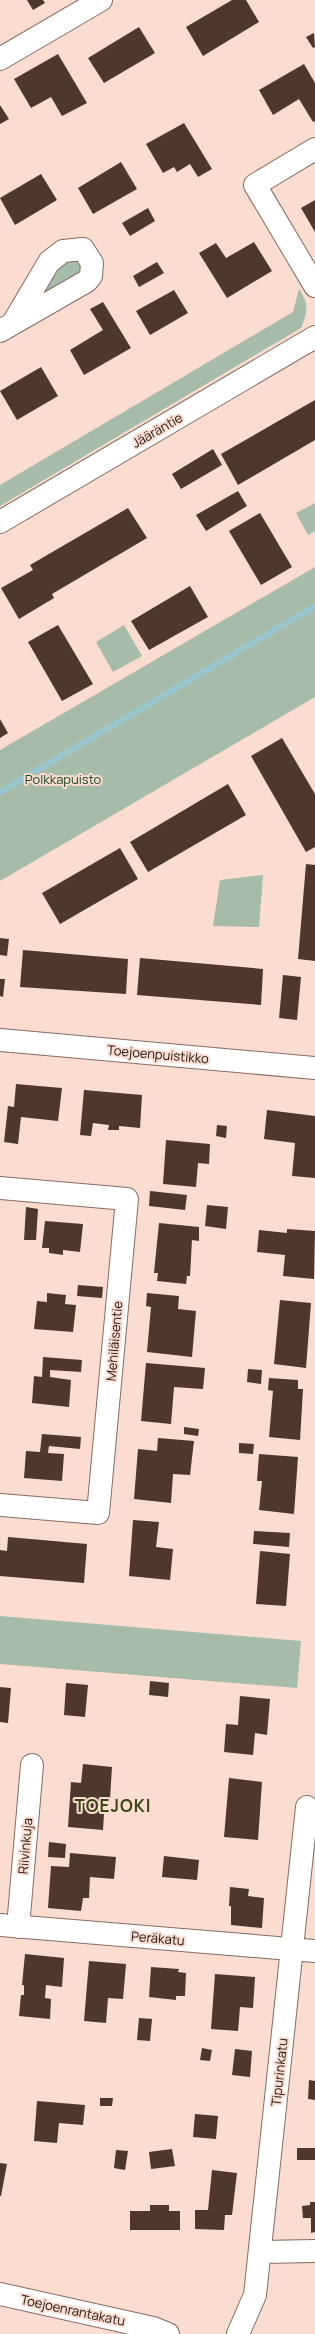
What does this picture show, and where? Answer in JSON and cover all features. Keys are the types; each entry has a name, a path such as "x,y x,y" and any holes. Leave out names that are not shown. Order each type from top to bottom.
{"street":[{"path":"0,60 100,0"},
{"path":"315,149 255,185 315,286"},
{"name":"Jääräntie","path":"0,522 315,337"},
{"name":"Toejoenpuistikko","path":"0,1040 315,1068"},
{"name":"Mehiläisentie","path":"0,1188 127,1199 98,1513 0,1505"},
{"name":"Riivinkuja","path":"9,1926 32,1765"},
{"name":"Tipurinkatu","path":"238,2334 255,2294 261,2252 291,1949 307,1807"},
{"name":"Peräkatu","path":"9,1926 315,1951"},
{"path":"261,2252 315,2251"},
{"name":"Toejoenrantakatu","path":"0,2294 153,2328 168,2334"}],"green space":[{"path":"63,259 81,259 81,274 37,298"},
{"path":"299,289 306,303 305,317 301,328 0,506 0,485 293,312"},
{"path":"315,503 315,531 308,535 296,513"},
{"name":"Polkkapuisto","path":"315,567 315,697 0,881 0,750"},
{"path":"124,625 142,656 113,672 96,642"},
{"path":"263,875 259,927 213,926 220,880"},
{"path":"0,1616 301,1641 297,1688 0,1664"}],"building":[{"path":"27,0 43,0 45,3 33,10"},
{"path":"232,0 246,0 259,22 203,56 186,27"},
{"path":"139,27 155,53 104,83 88,58"},
{"path":"314,33 315,47 313,48 306,37"},
{"path":"58,54 87,103 62,116 51,97 31,108 14,79"},
{"path":"304,64 315,83 315,121 313,122 299,99 273,115 259,90"},
{"path":"0,105 9,119 0,124"},
{"path":"184,123 212,169 198,177 190,164 177,172 174,167 163,173 146,144"},
{"path":"121,162 137,189 93,214 78,188"},
{"path":"41,174 57,200 15,225 0,198"},
{"path":"315,200 315,232 301,208"},
{"path":"148,208 155,221 130,236 122,223"},
{"path":"254,242 272,271 227,298 199,253 216,243 226,258"},
{"path":"157,262 164,273 139,287 133,276"},
{"path":"174,290 188,313 150,335 136,311"},
{"path":"103,302 131,348 84,375 70,350 103,330 90,309"},
{"path":"41,367 58,396 17,420 0,391"},
{"path":"315,400 315,440 238,485 221,454"},
{"path":"213,449 222,465 181,489 172,474"},
{"path":"238,491 247,506 206,531 196,515"},
{"path":"128,508 147,538 52,594 54,598 19,619 1,588 33,570 30,565"},
{"path":"260,513 292,567 261,585 229,531"},
{"path":"190,586 208,617 149,650 131,621"},
{"path":"58,625 93,684 62,701 28,642"},
{"path":"0,719 8,733 0,738"},
{"path":"282,738 315,794 315,847 306,852 251,756"},
{"path":"228,784 246,815 148,872 130,842"},
{"path":"120,848 138,879 60,924 42,893"},
{"path":"306,864 315,865 315,961 298,959"},
{"path":"0,938 9,939 7,956 0,955"},
{"path":"23,950 128,959 126,994 20,987"},
{"path":"140,958 263,969 261,1005 137,995"},
{"path":"283,975 301,977 297,1020 279,1018"},
{"path":"0,979 5,979 3,997 0,996"},
{"path":"16,1084 62,1088 58,1121 21,1117 18,1144 4,1142 8,1106 14,1107"},
{"path":"84,1090 142,1095 140,1128 119,1126 119,1130 108,1130 109,1125 93,1123 91,1136 80,1135"},
{"path":"267,1110 315,1116 315,1178 292,1176 295,1143 264,1139"},
{"path":"217,1125 227,1126 226,1138 216,1136"},
{"path":"166,1140 210,1144 209,1164 198,1163 196,1187 163,1184"},
{"path":"150,1191 187,1195 185,1210 149,1206"},
{"path":"207,1205 228,1207 226,1229 205,1226"},
{"path":"26,1207 38,1209 36,1240 24,1240"},
{"path":"45,1221 83,1224 80,1252 63,1250 63,1255 49,1253 49,1248 42,1248"},
{"path":"159,1223 199,1227 199,1241 192,1240 190,1276 187,1276 186,1284 157,1281 158,1273 154,1273"},
{"path":"287,1229 315,1231 314,1279 283,1276 285,1255 257,1252 259,1230 287,1233"},
{"path":"78,1285 103,1287 102,1298 77,1296"},
{"path":"47,1293 66,1295 65,1304 76,1305 73,1332 34,1329 37,1301 47,1302"},
{"path":"147,1293 179,1296 178,1309 196,1311 192,1357 147,1352 151,1307 146,1306"},
{"path":"280,1300 311,1303 306,1368 274,1364"},
{"path":"43,1357 82,1360 81,1372 50,1370 50,1377 71,1380 69,1407 32,1403 34,1376 42,1377"},
{"path":"146,1363 205,1368 203,1389 174,1387 171,1424 141,1421"},
{"path":"248,1369 262,1370 261,1384 247,1382"},
{"path":"269,1378 298,1380 298,1389 303,1389 300,1440 269,1437 273,1391 268,1390"},
{"path":"184,1427 199,1429 198,1436 184,1434"},
{"path":"42,1434 81,1437 80,1449 49,1446 48,1453 64,1454 62,1481 24,1478 26,1451 40,1452"},
{"path":"158,1438 194,1441 190,1475 173,1474 171,1503 134,1499 138,1449 157,1451"},
{"path":"239,1443 254,1444 253,1454 239,1453"},
{"path":"259,1454 298,1457 294,1514 259,1510 262,1481 257,1481"},
{"path":"133,1520 159,1522 156,1547 173,1549 170,1580 129,1576"},
{"path":"254,1531 290,1533 289,1547 253,1544"},
{"path":"8,1537 87,1544 84,1583 0,1576 0,1550 7,1551"},
{"path":"260,1551 290,1554 286,1606 256,1604"},
{"path":"150,1681 169,1683 168,1697 149,1695"},
{"path":"66,1683 88,1685 85,1717 64,1715"},
{"path":"0,1687 11,1688 8,1723 0,1722"},
{"path":"240,1696 270,1699 267,1735 255,1733 253,1755 224,1752 226,1724 238,1725"},
{"path":"83,1764 112,1767 110,1799 105,1799 103,1830 68,1827 71,1782 81,1783"},
{"path":"229,1778 262,1782 258,1840 224,1837"},
{"path":"49,1842 66,1844 65,1858 48,1857"},
{"path":"70,1853 116,1857 114,1879 90,1877 89,1898 83,1898 81,1911 48,1908 51,1866 69,1867"},
{"path":"164,1856 199,1860 197,1880 162,1877"},
{"path":"230,1887 249,1889 248,1896 264,1898 262,1928 231,1925 231,1906 229,1906"},
{"path":"25,1954 64,1958 62,1987 46,1985 45,1998 51,1999 50,2019 19,2016 21,1995 24,1995 24,1985 22,1985"},
{"path":"89,1961 126,1964 123,1999 108,1998 106,2023 84,2021"},
{"path":"151,1967 179,1969 178,1972 186,1973 185,1996 176,1996 176,2000 149,1997"},
{"path":"215,1974 255,1977 253,2008 240,2007 238,2031 211,2029"},
{"path":"139,2018 152,2019 150,2041 137,2040"},
{"path":"202,2048 212,2050 210,2061 200,2060"},
{"path":"235,2049 252,2051 250,2077 232,2075"},
{"path":"309,2080 315,2081 315,2100 308,2099"},
{"path":"100,2098 113,2098 112,2106 100,2106"},
{"path":"37,2101 85,2105 83,2125 59,2123 57,2143 34,2141"},
{"path":"195,2114 218,2116 216,2139 193,2137"},
{"path":"297,2148 315,2148 315,2160 297,2160"},
{"path":"172,2149 175,2166 151,2169 149,2152"},
{"path":"116,2150 128,2151 125,2170 114,2168"},
{"path":"0,2163 7,2164 1,2196 0,2196"},
{"path":"212,2170 237,2173 232,2215 225,2215 224,2230 195,2229 195,2210 208,2210"},
{"path":"310,2202 315,2202 315,2232 311,2233 311,2218 303,2218 302,2206 310,2205"},
{"path":"150,2205 169,2205 169,2211 180,2211 180,2230 130,2230 130,2211 150,2211"}],"waterway":[{"path":"0,792 315,606"}],"district":[{"name":"TOEJOKI","path":"113,1805"}]}
